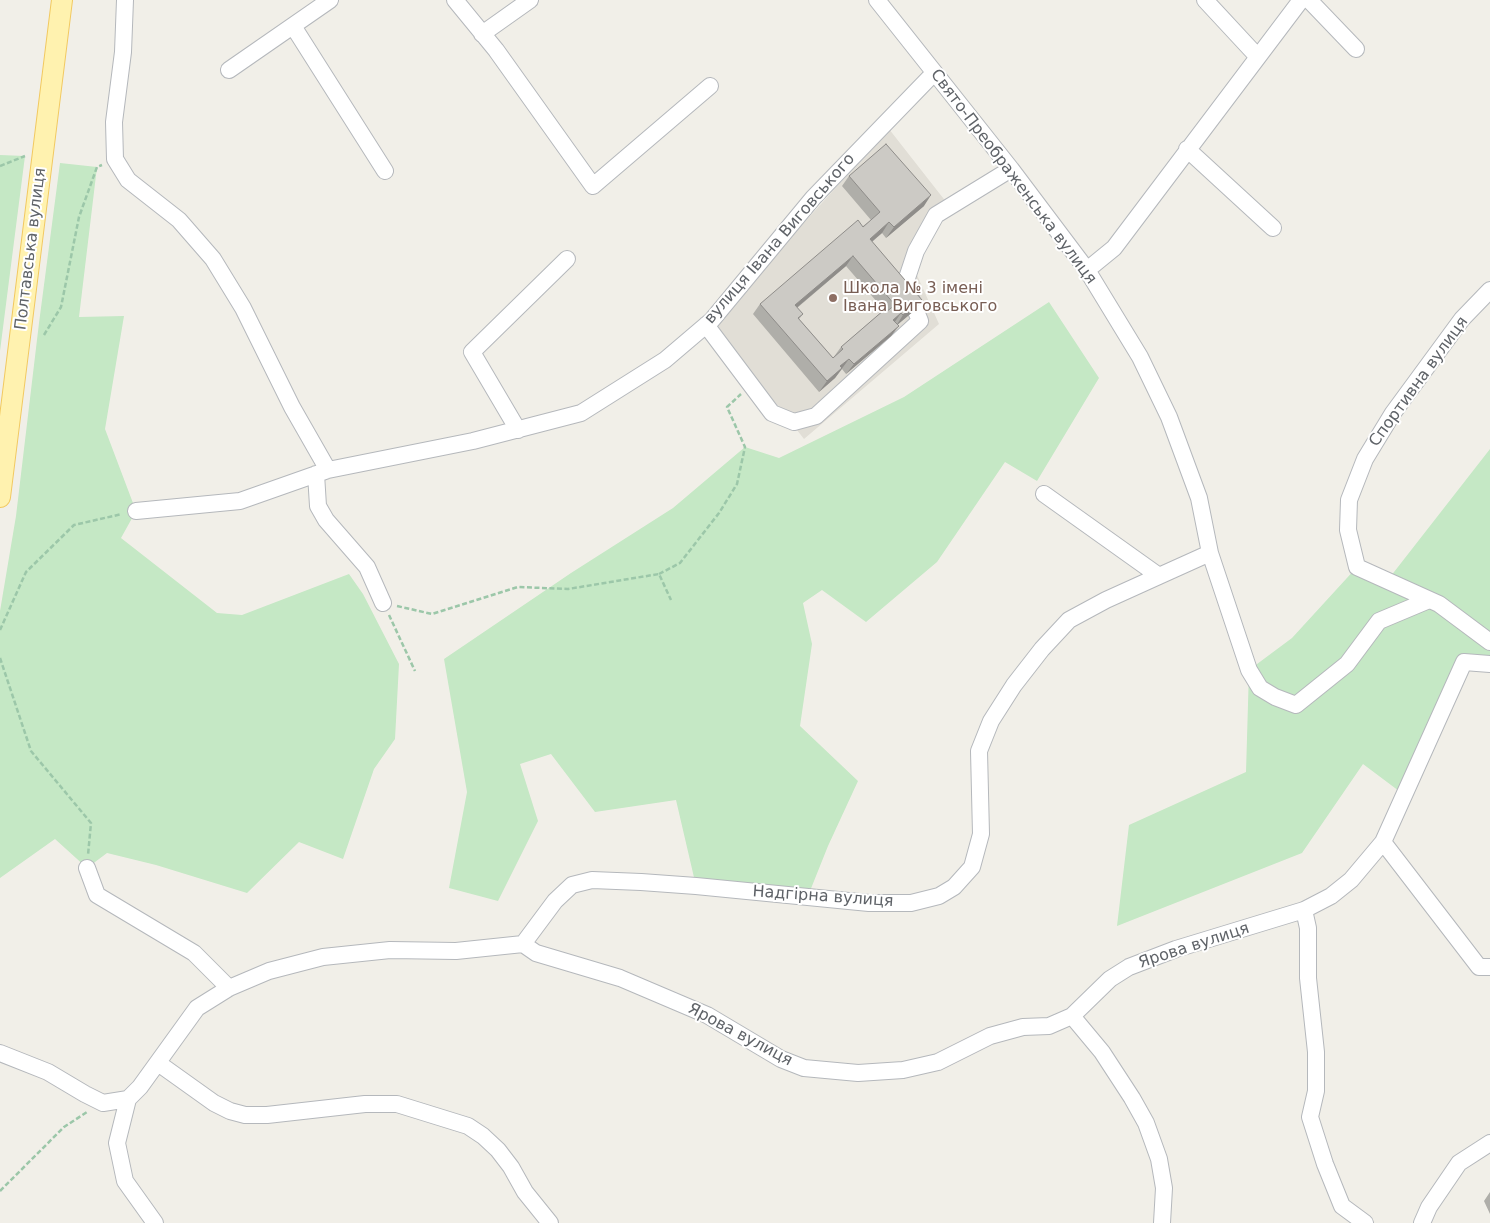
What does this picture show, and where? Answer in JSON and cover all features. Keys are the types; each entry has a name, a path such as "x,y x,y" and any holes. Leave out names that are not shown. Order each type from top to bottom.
{"main road":[{"name":"Полтавська вулиця","path":"0,497 62,0"}],"street":[{"path":"125,0 123,52 114,122 115,159 128,180 179,220 212,259 243,308 322,472 318,506 326,520 367,567 383,603"},
{"path":"229,70 330,0"},
{"path":"455,0 593,186 710,86"},
{"path":"482,34 530,0"},
{"name":"Свято-Преображенська вулиця","path":"877,0 1011,169 1087,270 1140,357 1169,417 1199,498 1210,553 1249,670 1260,688 1275,697 1296,705 1347,664 1379,621 1429,600"},
{"path":"1204,0 1257,56"},
{"path":"1087,270 1114,248 1301,0"},
{"path":"1309,0 1356,49"},
{"path":"294,26 385,171"},
{"name":"вулиця Івана Виговського","path":"136,511 240,501 322,472 473,441 581,413 665,360 706,325 757,267 813,198 934,72"},
{"path":"1187,149 1273,228"},
{"path":"706,325 772,413 794,422 816,416 920,321 905,284 916,251 936,215 1011,169"},
{"path":"518,430 472,352 568,259"},
{"name":"Спортивна вулиця","path":"1429,600 1357,567 1348,530 1349,500 1365,459 1393,413 1462,319 1490,290"},
{"path":"1044,494 1159,576"},
{"name":"Надгірна вулиця","path":"523,944 555,902 572,886 592,880 696,886 869,903 911,903 939,896 954,886 972,867 981,834 979,751 991,721 1014,685 1042,649 1069,620 1106,600 1210,553"},
{"path":"1429,600 1439,604 1490,642"},
{"name":"Ярова вулиця","path":"523,944 536,953 620,978 707,1015 782,1059 804,1068 858,1073 903,1070 938,1062 990,1036 1023,1028 1049,1026 1072,1016 1110,979 1129,967 1176,949 1304,910 1331,896 1351,880 1383,842 1464,662 1490,664"},
{"path":"1383,842 1479,967 1490,967"},
{"path":"87,868 97,895 194,953 229,988"},
{"path":"1304,910 1308,928 1308,978 1316,1052 1316,1091 1310,1117 1325,1164 1342,1206 1365,1223"},
{"path":"155,1223 125,1182 117,1143 128,1099 140,1087 197,1008 229,988 269,971 322,957 390,950 456,952 523,944"},
{"path":"1072,1016 1102,1052 1146,1123 1158,1159 1164,1188 1162,1223"},
{"path":"0,1053 48,1072 103,1103 128,1099"},
{"path":"158,1063 214,1103 230,1111 245,1115 267,1115 365,1104 397,1104 468,1126 483,1136 498,1150 511,1167 525,1192 550,1223"},
{"path":"1422,1223 1429,1207 1459,1163 1490,1143"}],"path":[{"path":"0,166 25,156"},
{"path":"44,335 62,307 79,217 97,167 115,159"},
{"path":"383,603 432,614 518,587 568,589 659,574 680,563 719,513 736,484 745,447 727,407 751,385"},
{"path":"0,630 26,572 74,524 136,511"},
{"path":"659,574 671,600"},
{"path":"383,603 415,671"},
{"path":"0,658 31,751 91,823 87,868"},
{"path":"0,1191 64,1126 103,1103"}],"shaded area":[{"name":"Школа № 3 імені Івана Виговського","path":"889,129 954,212 940,221 923,248 916,273 939,324 804,439 715,326 762,269"}],"green space":[{"path":"0,155 25,156 0,351"},
{"path":"60,163 97,167 79,317 124,316 105,429 136,511 121,538 217,613 242,615 349,574 363,594 399,664 395,739 374,769 343,859 299,842 247,893 156,865 107,853 87,868 55,839 0,878 0,611 16,516"},
{"path":"1049,302 1099,378 1037,481 1005,462 937,562 866,622 822,590 803,603 812,644 800,726 858,781 828,846 808,896 696,886 676,800 595,812 551,754 520,764 538,821 498,901 449,888 467,792 444,659 571,573 673,508 745,447 779,458 904,397"},
{"path":"1490,449 1490,667 1463,662 1403,794 1363,764 1302,853 1117,926 1129,825 1246,772 1249,670 1292,638 1357,567 1387,581"}],"building":[{"path":"886,144 931,195 894,227 889,222 870,239 922,300 903,315 901,313 893,320 899,326 854,364 849,359 827,381 760,304 858,220 863,227 880,212 849,176","holes":["853,256 895,305 886,312 884,310 841,347 843,349 833,358 798,318 803,314 795,305"]}],"place":[{"name":"Школа № 3 імені Івана Виговського","path":"833,298"}]}
